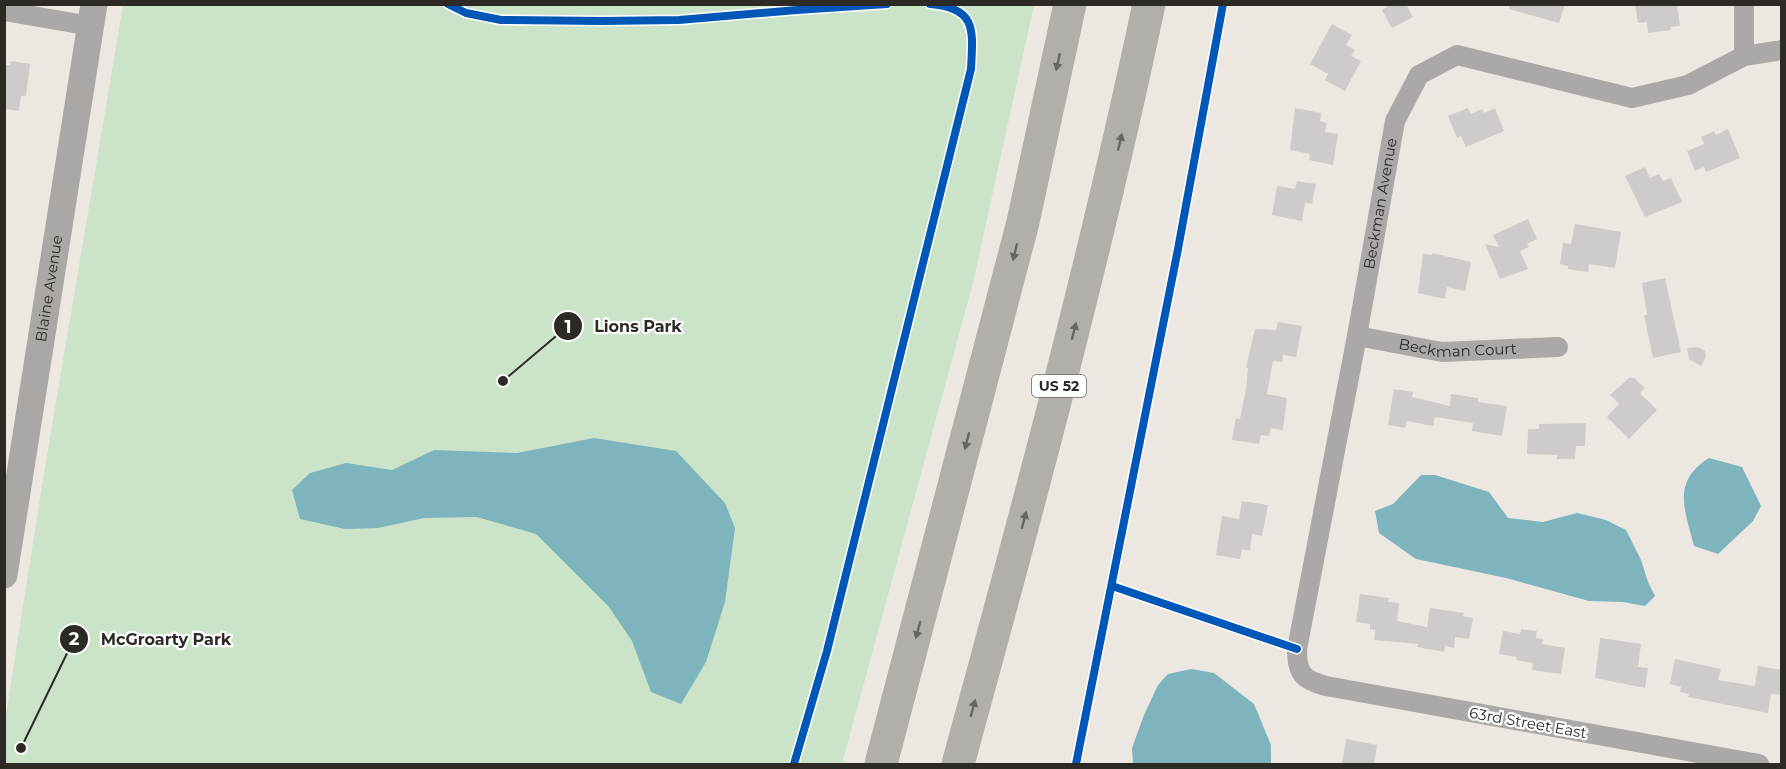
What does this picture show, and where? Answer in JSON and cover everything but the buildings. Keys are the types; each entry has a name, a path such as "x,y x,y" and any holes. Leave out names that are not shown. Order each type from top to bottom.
{"highway":[{"path":"881,765 1023,222 1070,4"},
{"name":"US 52","path":"958,765 1075,327 1121,136 1149,4"}],"street":[{"path":"1744,4 1744,56"},
{"path":"4,11 93,15"},
{"name":"Blaine Avenue","path":"4,574 93,15"},
{"name":"Beckman Avenue","path":"1300,673 1297,649 1357,336 1395,121 1419,75 1457,54 1632,98 1688,85 1744,56 1782,50"},
{"name":"Beckman Court","path":"1357,336 1442,352 1558,347"},
{"name":"63rd Street East","path":"1300,673 1310,682 1326,687 1759,765"}],"green space":[{"path":"123,5 1034,5 973,283 842,764 5,764 5,721 43,479"}],"water":[{"path":"594,438 676,451 725,503 735,528 725,602 706,662 681,704 651,692 632,641 609,607 536,534 477,517 424,518 378,528 345,529 300,519 292,490 310,473 346,463 392,470 434,450 517,453"},
{"path":"1709,458 1742,467 1761,506 1753,521 1718,554 1694,546 1685,509 1685,487 1689,477"},
{"path":"1421,475 1435,475 1489,492 1508,518 1543,522 1577,513 1606,520 1626,530 1655,596 1645,606 1623,602 1589,601 1506,578 1416,559 1379,533 1375,511 1393,504"},
{"path":"1191,669 1214,673 1254,704 1271,745 1271,764 1133,764 1132,748 1158,685 1168,674"}],"cycle path":[{"path":"448,4 466,13 501,20 602,21 679,20 887,4"},
{"path":"794,764 827,651 971,69 972,43 969,23 957,10 930,4"},
{"path":"1076,764 1178,249 1223,4"},
{"path":"1112,586 1297,649"}],"place":[{"name":"Lions Park","path":"503,381"},
{"name":"McGroarty Park","path":"21,748"}]}
